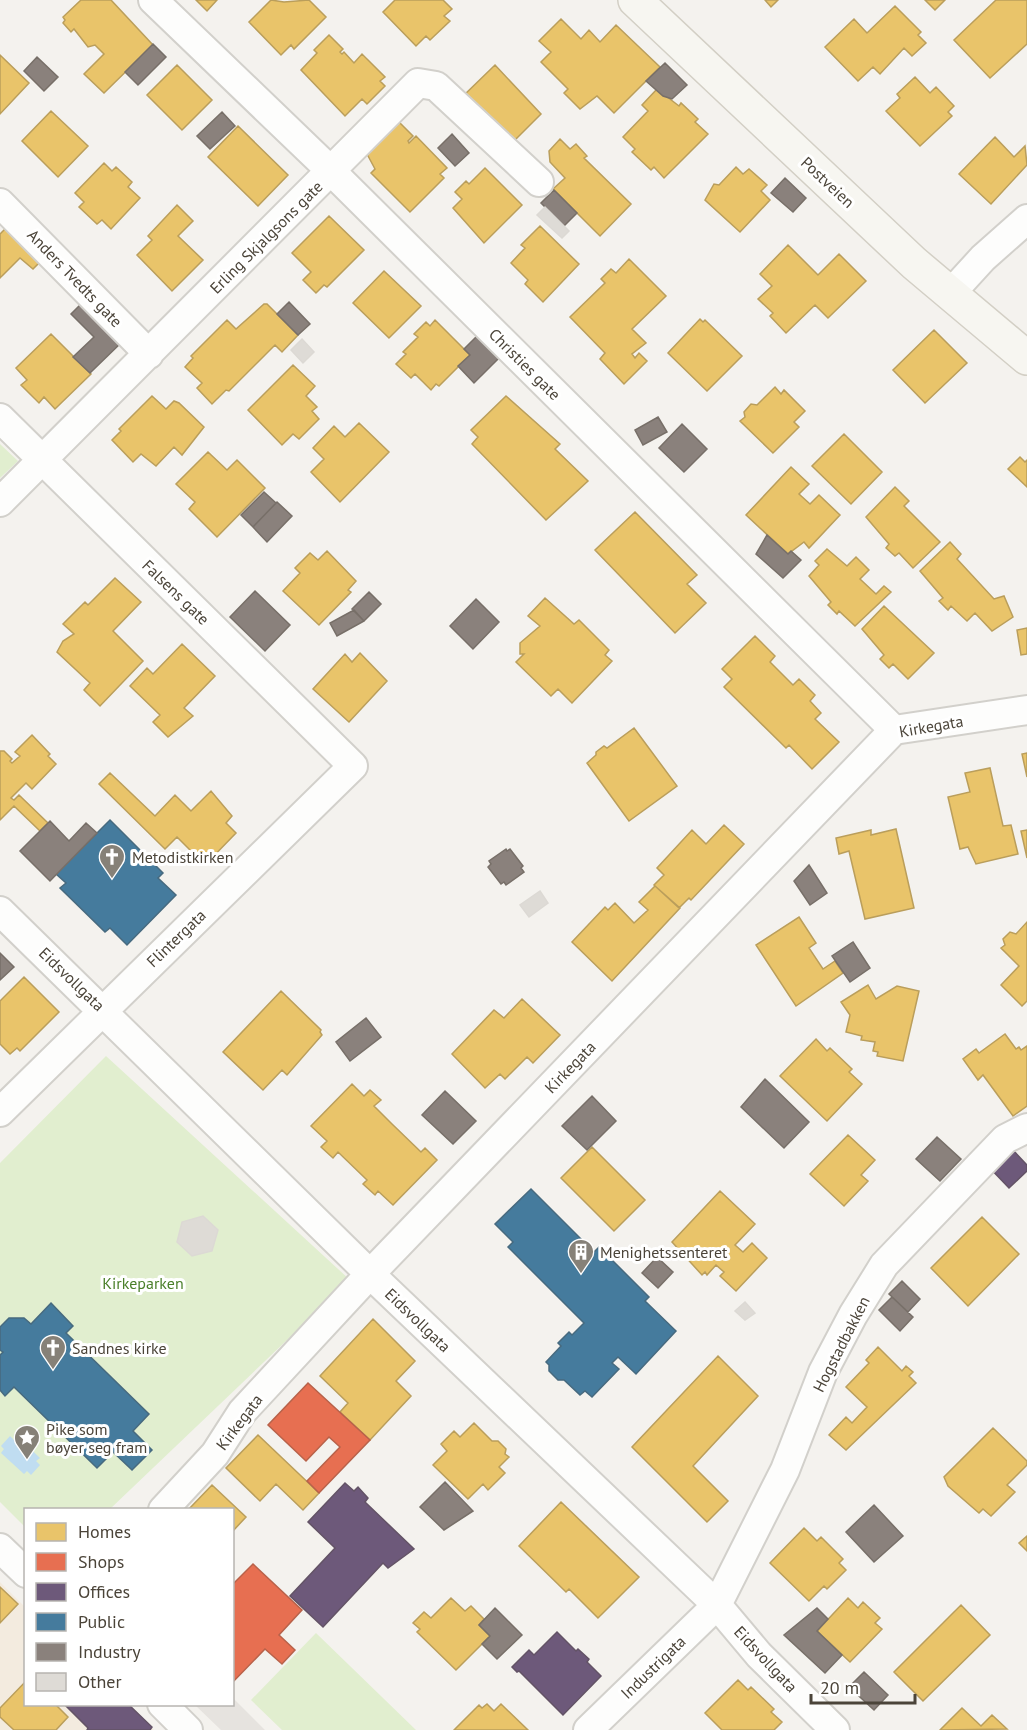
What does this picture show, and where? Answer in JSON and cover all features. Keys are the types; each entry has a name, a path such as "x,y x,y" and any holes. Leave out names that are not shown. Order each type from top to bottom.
{"street":[{"name":"Christies gate","path":"153,0 331,171 894,730"},
{"name":"Postveien","path":"635,0 914,262 1027,358"},
{"name":"Erling Skjalgsons gate","path":"0,502 418,83 436,86 539,182"},
{"name":"Anders Tvedts gate","path":"0,202 149,354"},
{"path":"951,293 983,258 1027,219"},
{"name":"Falsens gate","path":"0,418 353,766"},
{"name":"Kirkegata","path":"164,1508 215,1454 242,1412 370,1274 894,730 1027,710"},
{"name":"Flintergata","path":"0,1112 353,766"},
{"name":"Eidsvollgata","path":"0,911 104,1009 370,1274 717,1605 759,1655 835,1730"},
{"name":"Hogstadbakken","path":"717,1605 785,1470 823,1372 853,1315 884,1265 1005,1139 1027,1128"},
{"path":"0,1548 24,1571"},
{"name":"Industrigata","path":"588,1730 717,1605"},
{"path":"164,1706 188,1730"}],"shaded area":[{"path":"0,1582 24,1606 24,1706 128,1706 154,1730 0,1730"},
{"path":"234,1699 265,1730 221,1730 196,1706 234,1706"}],"green space":[{"path":"0,444 18,461 0,478"},
{"name":"Kirkeparken","path":"106,1056 350,1280 111,1508 24,1508 24,1526 0,1502 0,1163"},
{"path":"316,1633 416,1730 282,1730 251,1700"}],"water":[{"path":"10,1436 14,1440 17,1436 40,1458 36,1461 40,1465 31,1475 27,1471 24,1474 1,1453 4,1449 1,1446"}],"building: Homes":[{"path":"81,0 111,0 153,45 104,93 84,74 104,54 95,45 88,47 74,29 71,32 63,23 65,20 63,17"},
{"path":"196,0 217,0 207,11"},
{"path":"271,0 284,2 309,0 326,17 294,49 291,45 281,55 249,22"},
{"path":"395,0 443,0 452,9 444,16 450,21 430,40 426,36 416,46 383,12"},
{"path":"765,0 778,0 771,7"},
{"path":"925,0 945,0 935,10"},
{"path":"996,0 1027,0 1027,44 990,78 954,40"},
{"path":"895,6 921,32 918,35 926,43 912,56 904,48 880,74 873,67 858,81 825,47 854,19 867,33"},
{"path":"561,19 581,39 589,30 600,42 616,25 660,67 614,113 597,96 580,109 564,93 568,89 541,62 551,52 539,41"},
{"path":"329,35 343,49 340,52 342,54 344,52 354,63 362,54 385,77 380,81 385,86 367,104 362,99 345,116 301,70 317,53 314,50"},
{"path":"0,55 29,83 0,114"},
{"path":"177,65 212,100 182,130 147,95"},
{"path":"495,65 541,114 508,147 460,99"},
{"path":"915,77 930,93 936,87 954,106 948,112 952,116 920,146 886,111 900,98 897,94"},
{"path":"657,89 679,106 681,103 698,119 695,122 708,134 664,178 654,167 651,170 632,152 635,149 623,137 648,111 642,105"},
{"path":"51,111 88,146 58,177 22,141"},
{"path":"399,122 413,136 408,141 409,143 416,136 447,168 440,174 444,178 410,212 371,173 375,169 367,154"},
{"path":"238,126 288,175 258,206 208,157"},
{"path":"995,137 1014,157 1025,146 1027,165 991,204 959,174"},
{"path":"560,139 570,149 576,144 587,156 584,158 631,204 600,236 553,189 565,178 550,162 549,151"},
{"path":"104,163 112,171 116,167 132,182 128,187 140,198 111,229 102,220 97,224 79,207 84,202 75,193"},
{"path":"736,167 743,174 749,169 767,185 761,191 770,200 740,232 705,200 714,184 719,185"},
{"path":"485,168 522,205 484,243 453,208 462,199 455,192 466,181 469,184"},
{"path":"177,205 193,221 178,236 203,260 172,291 137,255 152,240 148,236"},
{"path":"329,216 364,250 327,287 324,285 316,293 303,280 311,272 292,253"},
{"path":"540,226 579,264 543,302 525,284 528,280 511,263 525,248 521,245"},
{"path":"6,228 43,259 33,269 20,258 0,278 0,234"},
{"path":"788,245 818,275 839,254 866,281 828,318 815,305 786,333 770,316 773,313 758,299 772,286 760,274"},
{"path":"629,259 666,296 632,329 646,343 632,354 635,358 639,353 647,361 624,384 600,359 605,353 570,317 605,283 601,279 611,269 616,273"},
{"path":"384,271 421,306 389,338 353,303"},
{"path":"264,304 267,304 298,335 282,352 275,345 229,391 226,390 212,404 197,388 202,383 185,367 193,358 191,356 227,320 236,329"},
{"path":"700,319 703,322 705,320 742,356 707,391 668,353"},
{"path":"435,320 470,355 439,386 436,384 431,390 415,374 411,378 396,364 406,354 403,352 418,337 414,334 426,322 430,326"},
{"path":"934,330 967,363 925,403 893,370"},
{"path":"51,334 91,374 55,409 44,397 39,403 21,385 27,380 16,368"},
{"path":"293,365 315,386 306,396 317,407 312,411 319,419 299,439 293,434 282,445 248,410"},
{"path":"775,387 781,394 784,390 805,411 794,422 799,427 773,453 740,421 745,417 744,412 751,404 757,405"},
{"path":"152,396 166,409 174,401 179,403 204,427 182,455 174,447 156,466 141,454 133,462 112,440 121,431 119,429"},
{"path":"506,396 560,444 555,449 588,481 546,520 472,444 478,437 471,430"},
{"path":"359,423 389,452 340,502 311,472 324,459 313,448 334,426 345,437"},
{"path":"844,434 882,472 851,504 812,466"},
{"path":"208,452 227,470 237,460 265,488 217,537 189,509 195,502 176,484"},
{"path":"1020,457 1025,462 1027,460 1027,487 1008,469"},
{"path":"791,467 809,484 799,494 810,504 819,495 840,515 809,548 804,542 788,554 746,515"},
{"path":"895,487 909,501 904,506 940,542 913,568 899,553 895,556 886,548 889,544 866,517"},
{"path":"635,512 697,575 687,584 706,603 675,633 595,550"},
{"path":"950,542 961,554 957,559 994,599 1004,596 1013,617 992,631 975,613 967,621 951,606 948,610 939,601 943,598 920,571"},
{"path":"827,549 847,566 856,557 869,570 860,579 876,594 884,586 891,592 855,626 839,611 837,614 828,605 831,602 809,576 819,565 815,561"},
{"path":"327,551 356,581 348,590 351,592 319,625 283,591 300,573 295,568 310,553 318,560"},
{"path":"115,578 141,602 113,631 143,661 100,706 84,690 90,683 57,652 63,641 74,634 63,624 85,602 88,605"},
{"path":"545,598 574,624 579,620 609,650 605,655 612,661 572,703 558,689 551,696 516,662 524,654 520,654 520,643 540,626 528,616"},
{"path":"884,606 934,653 908,679 893,664 889,668 880,659 884,655 862,629"},
{"path":"1027,628 1027,654 1021,655 1017,630"},
{"path":"755,636 775,656 770,662 793,685 799,679 815,695 810,701 821,713 815,719 839,742 812,769 789,745 786,748 724,687 732,679 722,669"},
{"path":"182,644 215,676 184,708 193,716 168,737 153,722 160,715 130,686 147,668 153,674"},
{"path":"360,653 387,681 349,722 313,689 345,654 352,662"},
{"path":"634,728 677,786 629,821 587,763 604,746 607,748"},
{"path":"32,735 56,764 32,789 26,783 11,798 14,800 19,795 48,823 40,831 14,806 0,820 0,751 4,751 12,759 10,761 12,763 20,756 15,752"},
{"path":"1027,753 1027,777 1022,754"},
{"path":"990,768 1003,826 1011,825 1018,854 976,864 968,847 960,849 948,797 970,792 965,773"},
{"path":"110,773 155,816 175,795 191,811 211,791 232,816 226,823 236,833 205,865 177,837 165,849 99,784"},
{"path":"724,825 744,844 691,900 689,898 679,908 654,885 664,875 657,868 692,830 706,844"},
{"path":"896,829 914,908 865,919 849,851 839,854 836,838 871,830 871,835"},
{"path":"1027,830 1027,858 1021,831"},
{"path":"655,886 680,908 612,981 572,942 605,907 608,910 615,903 634,923 648,910 639,902"},
{"path":"799,917 816,943 809,948 823,969 835,961 843,973 796,1006 756,945"},
{"path":"1027,922 1027,1001 1022,1006 1001,985 1019,966 1001,948 1005,945 1003,939 1010,932 1016,934"},
{"path":"24,977 59,1012 20,1051 17,1048 10,1054 0,1044 0,1001"},
{"path":"868,985 876,999 897,986 919,991 903,1061 877,1056 878,1052 873,1051 875,1042 861,1040 862,1036 846,1032 850,1015 841,1002"},
{"path":"281,991 321,1030 322,1035 287,1075 282,1070 263,1090 223,1052"},
{"path":"522,999 560,1035 533,1063 527,1057 505,1079 500,1074 485,1088 452,1054 494,1010 504,1018"},
{"path":"1005,1034 1016,1049 1019,1047 1021,1050 1027,1046 1027,1106 1013,1116 983,1075 978,1080 963,1059 976,1049 979,1053"},
{"path":"816,1039 827,1051 830,1048 852,1069 849,1072 862,1084 827,1121 780,1076"},
{"path":"352,1084 364,1096 370,1090 381,1100 374,1106 421,1152 425,1148 437,1160 393,1205 378,1191 375,1195 363,1184 367,1180 338,1152 333,1158 321,1147 327,1141 311,1126"},
{"path":"848,1135 875,1160 861,1175 868,1181 844,1206 810,1174"},
{"path":"592,1147 645,1200 614,1231 561,1178"},
{"path":"720,1191 755,1224 735,1245 743,1252 752,1243 767,1258 736,1291 720,1276 724,1272 716,1265 707,1275 705,1272 702,1275 672,1242"},
{"path":"982,1217 1019,1254 968,1306 931,1268"},
{"path":"373,1319 415,1361 396,1381 411,1396 370,1440 340,1412 348,1403 320,1376"},
{"path":"878,1347 902,1371 906,1366 913,1372 909,1376 916,1383 846,1450 829,1435 846,1417 852,1423 867,1407 846,1387 869,1363 866,1360"},
{"path":"718,1356 758,1396 693,1466 728,1501 707,1522 632,1447"},
{"path":"474,1423 492,1441 498,1441 506,1449 505,1454 509,1457 499,1467 505,1473 488,1490 483,1484 468,1499 433,1465 447,1451 441,1444 454,1431 460,1437"},
{"path":"993,1428 1027,1461 1027,1465 1007,1485 1015,1492 991,1516 983,1509 979,1513 948,1486 944,1477"},
{"path":"258,1435 319,1493 303,1510 276,1484 260,1501 226,1468"},
{"path":"212,1485 246,1517 234,1530 234,1508 190,1508"},
{"path":"561,1502 639,1577 598,1618 569,1589 566,1592 519,1546"},
{"path":"804,1528 817,1541 821,1537 843,1559 839,1563 846,1570 827,1589 824,1586 809,1601 770,1563"},
{"path":"1027,1536 1027,1551 1019,1543"},
{"path":"0,1587 18,1604 0,1623"},
{"path":"451,1598 465,1611 471,1606 484,1619 479,1625 490,1636 456,1670 417,1632 420,1629 413,1623 424,1612 431,1618"},
{"path":"848,1598 858,1608 863,1602 880,1618 875,1623 882,1629 850,1662 817,1631"},
{"path":"961,1605 990,1635 923,1701 894,1672"},
{"path":"738,1680 748,1690 751,1687 774,1709 771,1712 782,1722 774,1730 722,1730 705,1713"},
{"path":"24,1683 24,1706 57,1706 68,1717 56,1730 14,1730 0,1717 0,1708"},
{"path":"487,1704 494,1711 501,1704 528,1730 454,1730 479,1705 482,1708"},
{"path":"962,1708 981,1726 992,1715 1007,1729 940,1730"}],"building: Shops":[{"path":"308,1383 370,1440 319,1493 307,1481 340,1447 329,1437 306,1461 268,1425"},
{"path":"253,1564 302,1610 279,1635 295,1650 282,1664 265,1649 234,1681 234,1583"}],"building: Offices":[{"path":"1011,1148 1027,1165 1027,1171 1009,1188 988,1166"},
{"path":"345,1483 354,1491 358,1487 368,1498 365,1502 414,1549 388,1568 383,1563 323,1627 290,1596 335,1548 308,1522"},
{"path":"557,1632 576,1651 578,1649 589,1659 587,1662 601,1676 563,1715 519,1671 517,1672 512,1667 529,1650 534,1655"},
{"path":"66,1706 130,1706 152,1727 150,1730 87,1730 88,1728"}],"building: Public":[{"name":"Metodistkirken","path":"110,820 163,873 158,878 176,895 127,945 110,928 105,932 60,888 66,883 56,874"},
{"name":"Menighetssenteret","path":"531,1189 594,1252 599,1247 649,1297 645,1301 676,1331 636,1374 618,1357 612,1363 619,1369 592,1397 585,1391 580,1395 564,1380 558,1380 549,1371 549,1365 546,1362 561,1346 558,1343 569,1332 572,1335 584,1323 508,1247 513,1242 495,1224"},
{"name":"Sandnes kirke","path":"51,1303 73,1326 66,1333 149,1414 133,1431 152,1450 132,1470 113,1452 97,1468 14,1387 5,1396 0,1390 0,1355 3,1352 0,1350 0,1327 9,1318 24,1318 31,1324"}],"building: Industry":[{"path":"153,44 166,57 138,85 125,72"},
{"path":"37,57 58,77 44,91 24,71"},
{"path":"665,63 687,85 672,99 663,96 646,81"},
{"path":"222,112 235,126 210,149 197,136"},
{"path":"452,134 469,153 455,166 438,148"},
{"path":"785,178 806,198 793,212 771,193"},
{"path":"554,190 577,213 564,226 541,203"},
{"path":"85,300 124,340 90,373 73,357 94,337 71,314"},
{"path":"289,302 310,324 298,335 277,314"},
{"path":"481,332 503,354 474,383 458,366 470,355 464,349"},
{"path":"658,417 667,432 643,445 635,430"},
{"path":"682,424 707,449 684,472 659,448"},
{"path":"264,492 276,503 253,527 241,515"},
{"path":"277,502 292,516 267,542 253,527"},
{"path":"767,535 788,554 791,551 801,560 783,578 756,554"},
{"path":"255,591 290,625 265,651 230,617"},
{"path":"369,592 381,604 364,621 352,609"},
{"path":"476,599 499,622 473,649 450,626"},
{"path":"354,610 364,621 337,636 330,623"},
{"path":"50,821 69,841 86,823 97,833 50,881 20,851"},
{"path":"506,849 507,851 510,849 523,866 521,868 524,872 506,885 504,882 501,884 488,867 491,864 489,861"},
{"path":"809,865 827,893 810,905 794,881"},
{"path":"853,942 870,968 850,982 832,956"},
{"path":"0,953 14,967 0,980"},
{"path":"366,1018 381,1037 350,1061 336,1042"},
{"path":"765,1079 809,1122 784,1148 741,1107"},
{"path":"445,1091 476,1121 453,1144 422,1115"},
{"path":"592,1096 616,1121 587,1150 562,1126"},
{"path":"937,1137 961,1159 940,1181 916,1159"},
{"path":"657,1257 673,1272 658,1288 642,1273"},
{"path":"902,1281 920,1299 908,1312 889,1294"},
{"path":"892,1297 913,1317 900,1331 879,1310"},
{"path":"445,1482 473,1511 444,1530 420,1507"},
{"path":"874,1505 903,1536 874,1562 846,1532"},
{"path":"495,1608 522,1635 497,1659 482,1644 490,1636 479,1625"},
{"path":"817,1608 828,1619 817,1631 842,1655 825,1673 784,1635"},
{"path":"864,1672 888,1695 874,1710 849,1687"}],"building: Other":[{"path":"545,207 569,231 562,238 537,215"},
{"path":"302,339 314,352 303,363 291,350"},
{"path":"540,891 548,903 529,917 520,905"},
{"path":"203,1216 218,1230 212,1251 192,1256 177,1242 182,1222"},
{"path":"745,1302 755,1313 745,1320 735,1311"}],"place":[{"name":"Metodistkirken","path":"112,880"},
{"name":"Menighetssenteret","path":"581,1275"},
{"name":"Sandnes kirke","path":"53,1371"},
{"name":"Pike som bøyer seg fram","path":"27,1461"}]}
